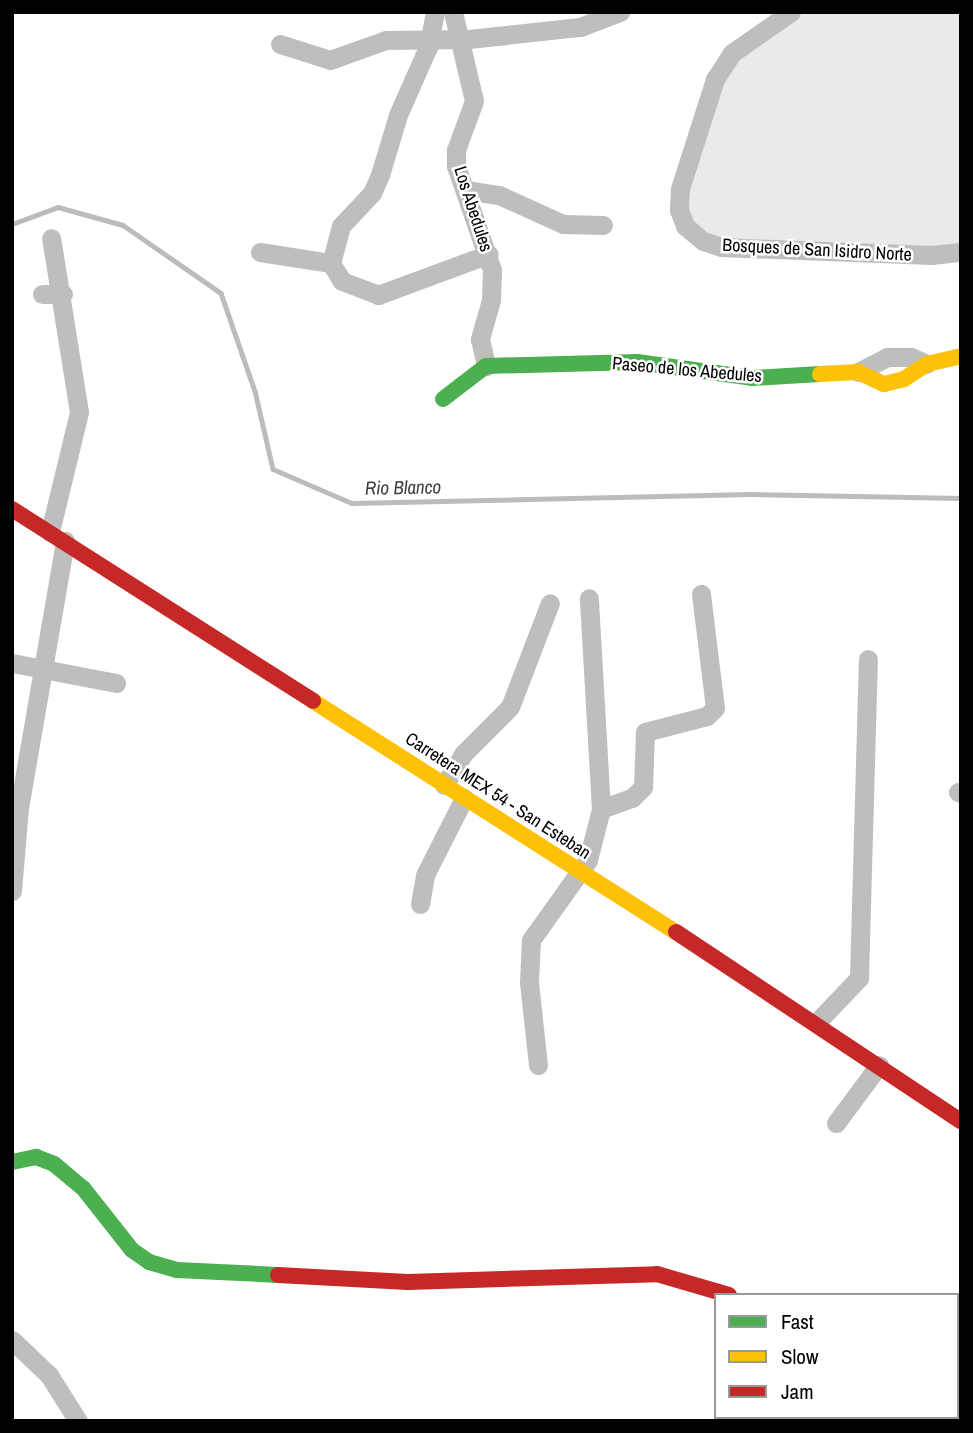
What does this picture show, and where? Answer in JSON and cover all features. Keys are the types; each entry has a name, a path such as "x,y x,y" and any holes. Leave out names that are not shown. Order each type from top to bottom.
{"street":[{"path":"435,12 430,39 398,115 372,194 341,226 331,263 342,281 378,295 489,254"},
{"name":"Los Abedules","path":"453,12 474,101 457,150 456,166 489,254 493,289 480,339 486,366"},
{"path":"280,44 330,60 386,40 461,39 592,26 620,12"},
{"name":"Bosques de San Isidro Norte","path":"791,12 732,53 715,79 680,189 679,210 685,226 703,241 721,247 930,255 961,252"},
{"path":"466,190 499,195 564,224 603,225"},
{"path":"12,891 19,807 43,666 57,537 79,412 63,293 51,239"},
{"path":"260,252 331,263"},
{"path":"42,294 63,293"},
{"name":"Paseo de los Abedules","path":"486,366 637,362 752,378 858,372 887,357 911,358 926,364 961,356"},
{"path":"443,399 486,366"},
{"name":"Carretera MEX 54 - San Esteban","path":"12,509 958,1114"},
{"path":"601,809 632,798 643,787 645,732 707,716 715,708 701,594"},
{"path":"538,1065 529,982 531,940 579,872 595,843 601,809 589,598"},
{"path":"444,785 463,754 510,707 550,603"},
{"path":"817,1022 859,978 868,659"},
{"path":"12,663 43,666 116,683"},
{"path":"420,904 425,875 464,798"},
{"path":"836,1123 880,1065"},
{"path":"12,1162 36,1157 54,1164 83,1188 132,1250 149,1262 177,1270 408,1282 657,1274 722,1293"},
{"path":"12,1340 49,1375 78,1421"}],"shaded area":[{"path":"786,12 961,12 961,244 954,248 710,241 686,216 677,194 718,60"}],"waterway":[{"name":"Rio Blanco","path":"12,224 58,207 123,225 221,293 255,391 273,469 352,503 750,494 961,498"}],"traffic: fast":[{"path":"443,399 486,366 637,362 752,378 820,374"},
{"path":"12,1162 36,1157 54,1164 83,1188 132,1250 149,1262 177,1270 278,1275"}],"traffic: slow":[{"path":"820,374 858,372 884,384 904,379 927,364 961,356"},
{"path":"313,701 676,932"}],"traffic: jam":[{"path":"12,509 313,701"},
{"path":"676,932 961,1121"},
{"path":"278,1275 408,1282 657,1274 722,1293"}]}
